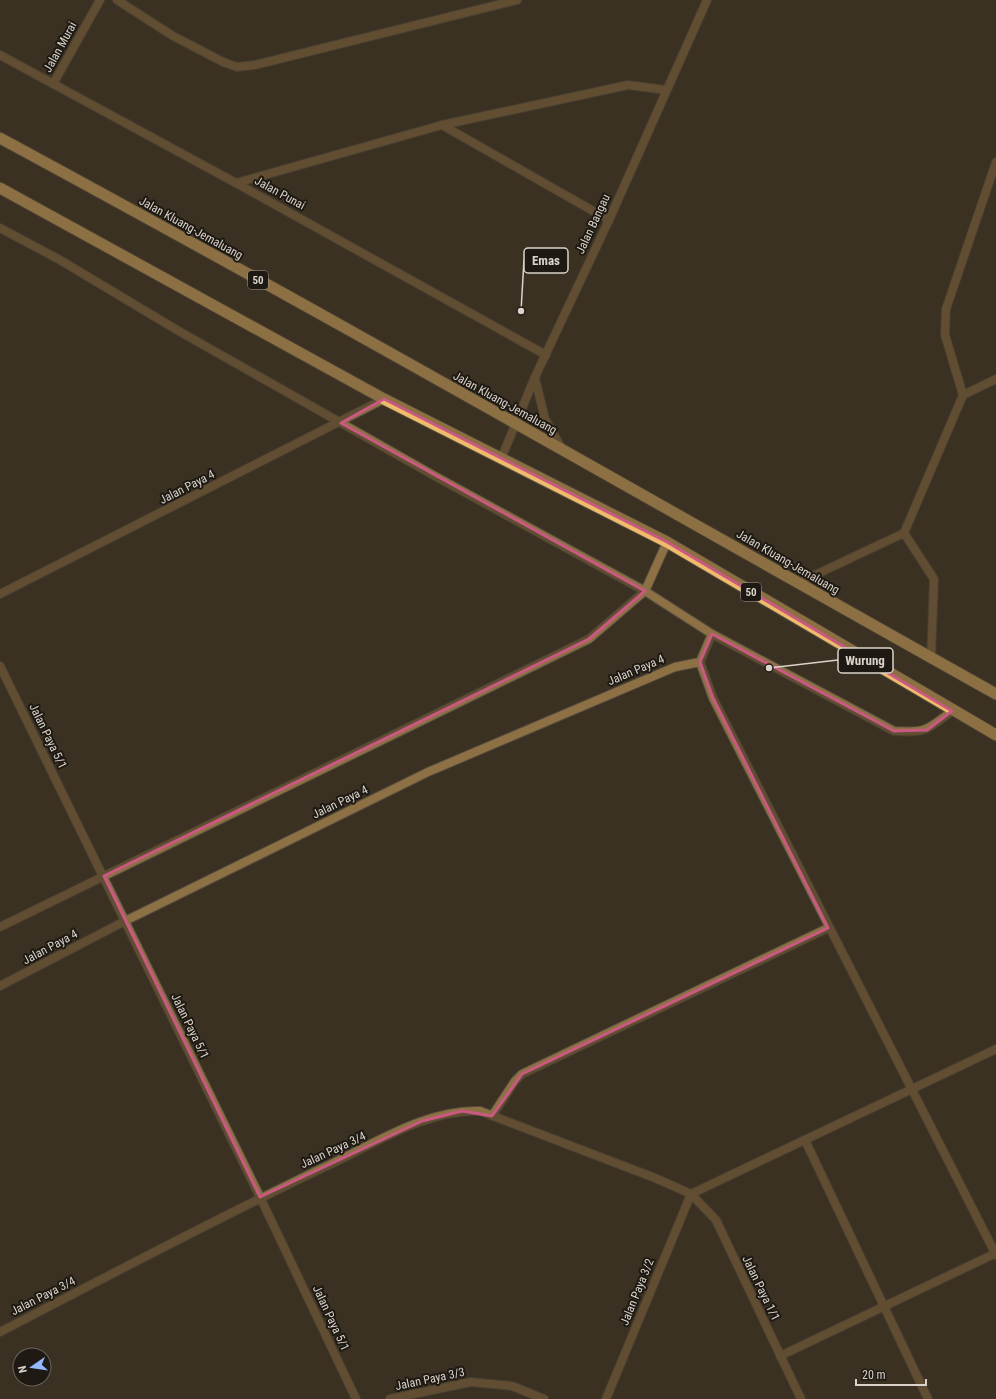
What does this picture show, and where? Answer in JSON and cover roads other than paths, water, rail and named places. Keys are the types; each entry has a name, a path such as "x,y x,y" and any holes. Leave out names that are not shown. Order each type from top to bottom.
{"highway":[{"name":"Jalan Kluang-Jemaluang","path":"0,138 516,424 931,659 996,692"},
{"name":"50","path":"0,188 384,399 666,542 952,711 996,735"}],"street":[{"name":"Jalan Murai","path":"53,84 100,0"},
{"path":"117,0 173,36 223,62 237,67 255,65 517,0"},
{"name":"Jalan Bangau","path":"501,459 535,377 609,220 707,0"},
{"name":"Jalan Punai","path":"0,55 236,183 546,355"},
{"path":"236,183 442,125 628,86 666,90"},
{"path":"442,125 609,220"},
{"path":"798,583 904,533 963,395 945,335 946,309 996,162"},
{"path":"0,228 60,260 177,330 645,591 712,634 894,731 913,732 927,730 952,711"},
{"path":"535,377 545,419 562,450"},
{"path":"963,395 996,379"},
{"name":"Jalan Paya 4","path":"0,594 384,399"},
{"path":"904,533 934,579 931,659"},
{"path":"0,927 589,639 645,591 666,542"},
{"path":"712,634 700,662 713,698 828,928 996,1254 780,1356"},
{"name":"Jalan Paya 4","path":"0,986 126,920 428,772 675,666 700,662"},
{"name":"Jalan Paya 5/1","path":"0,666 126,920 356,1399"},
{"path":"492,1116 514,1081 522,1074 828,928"},
{"path":"691,1194 996,1049"},
{"name":"Jalan Paya 3/4","path":"0,1332 260,1197 422,1121 462,1110 480,1111 655,1178 691,1194"},
{"path":"805,1140 928,1399"},
{"name":"Jalan Paya 1/1","path":"691,1194 716,1220 801,1399"},
{"name":"Jalan Paya 3/2","path":"606,1399 691,1194"},
{"name":"Jalan Paya 3/3","path":"390,1399 471,1382 512,1386 544,1399"}],"place":[{"name":"Emas","path":"521,311"},
{"name":"Wurung","path":"769,668"}]}
